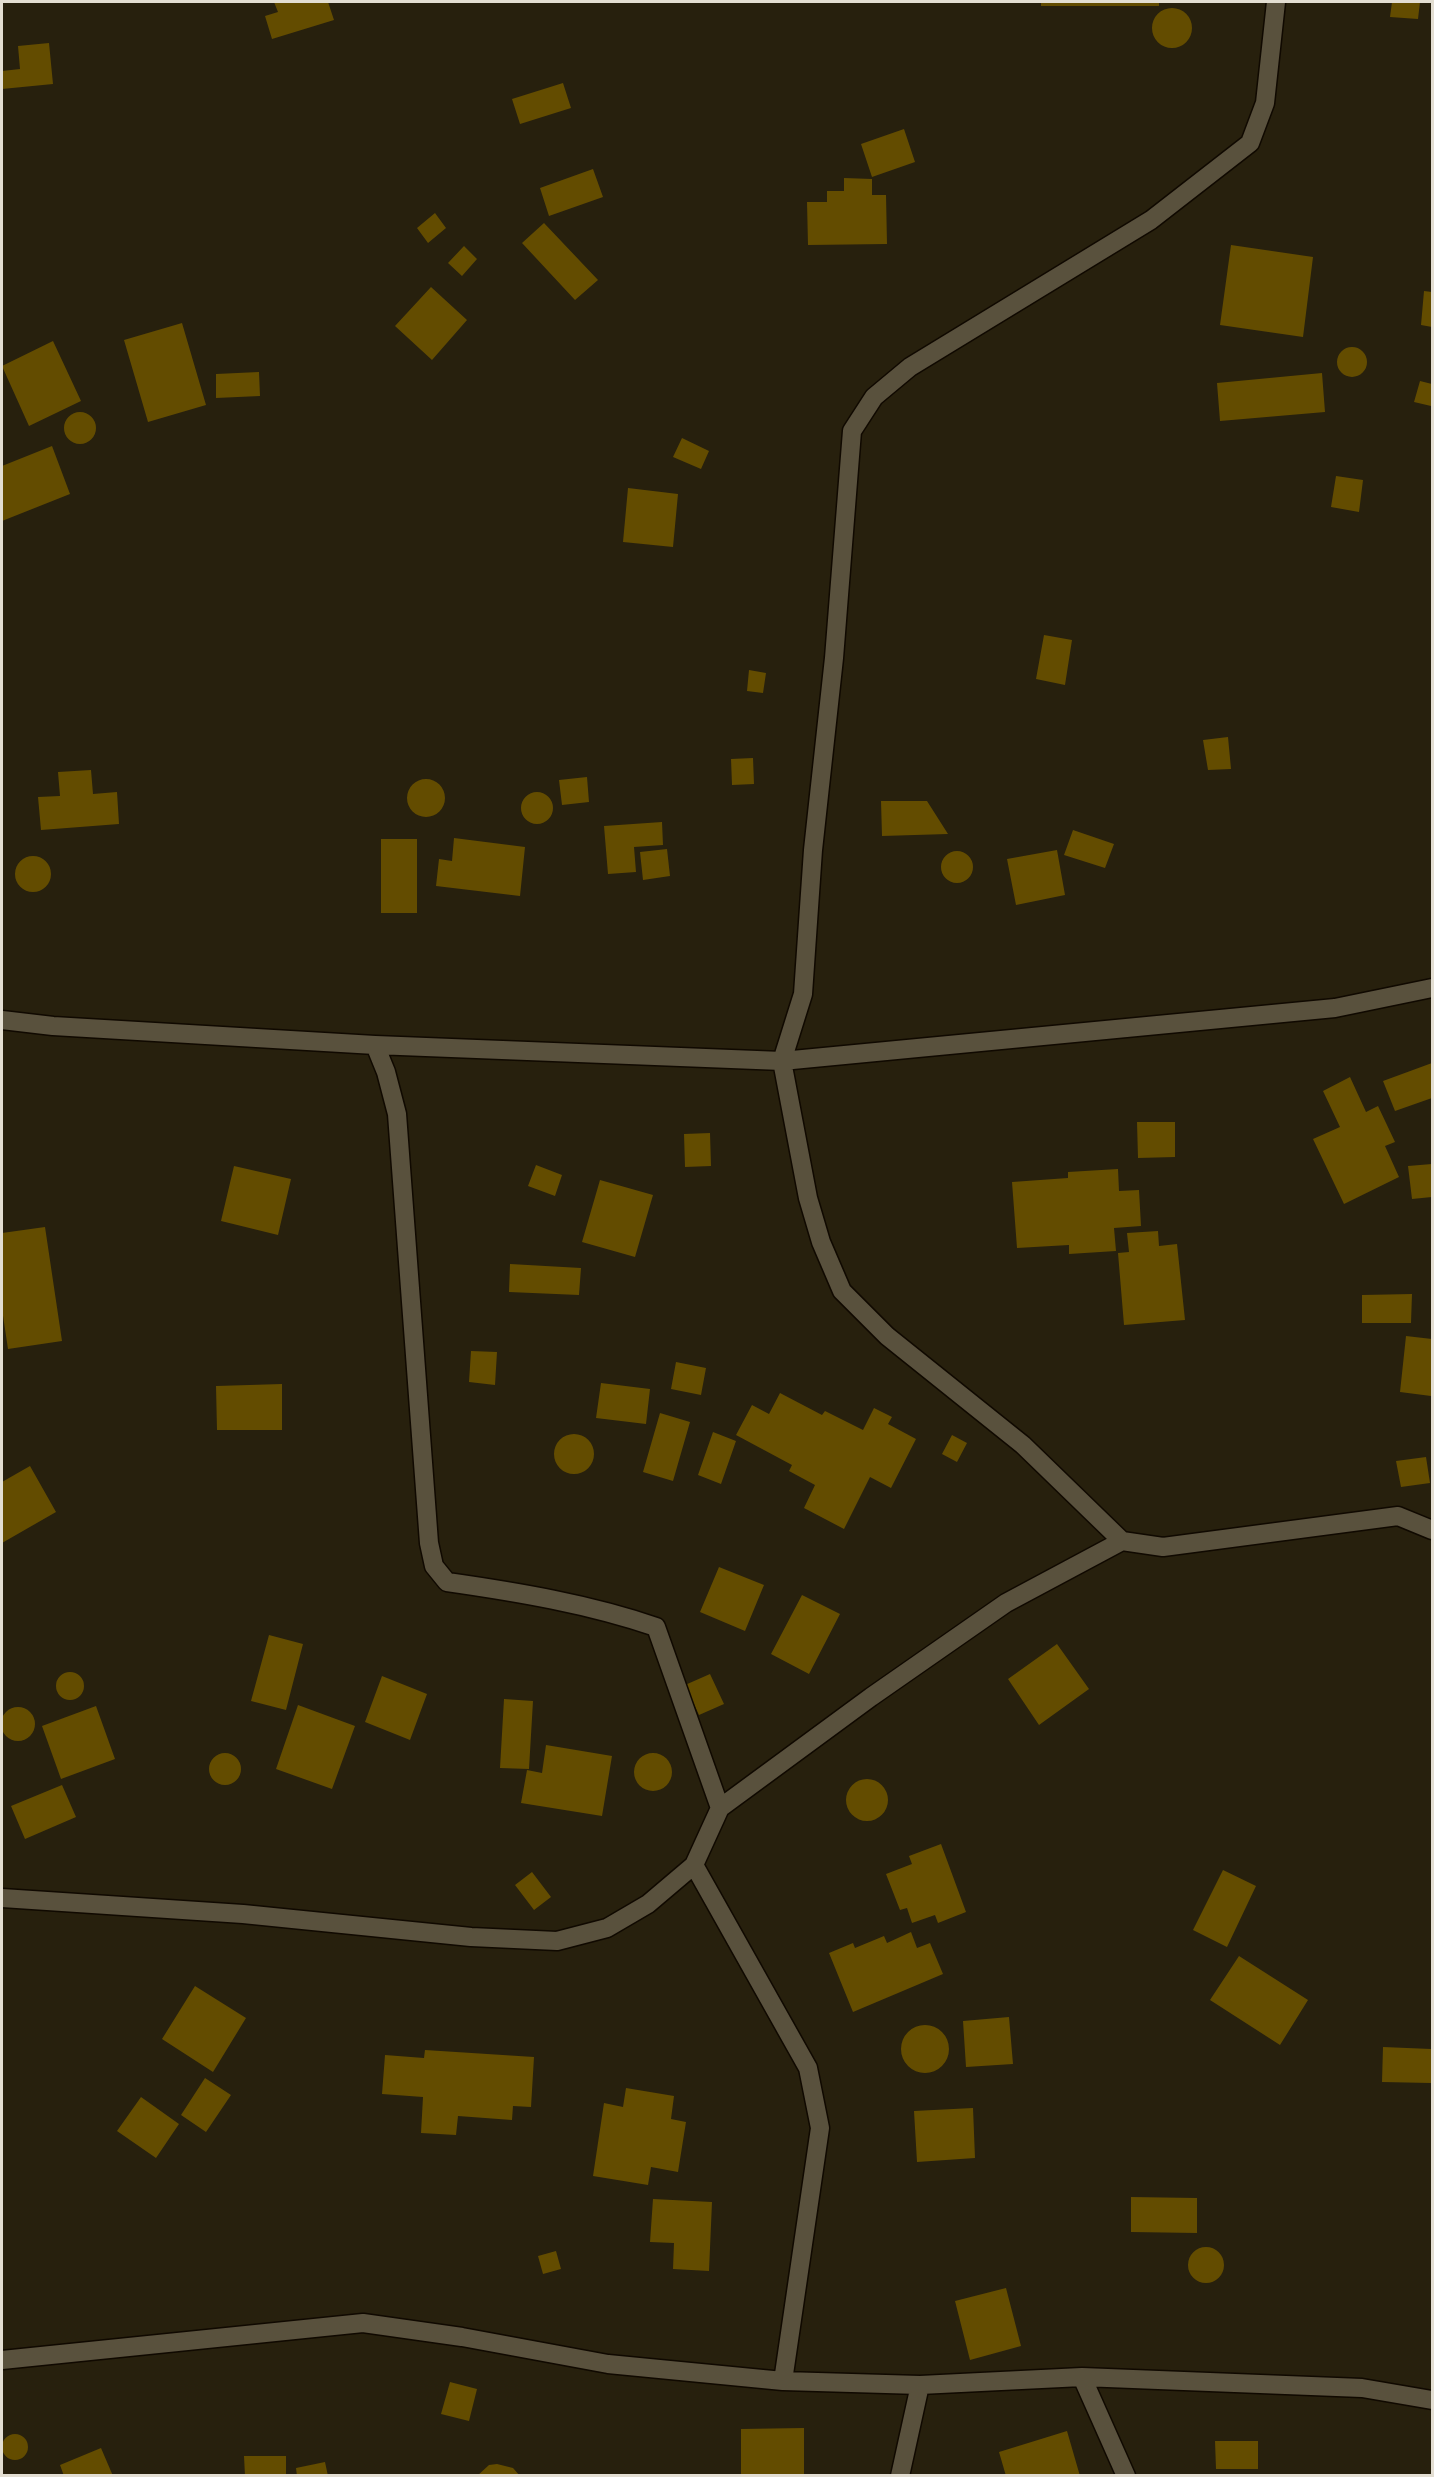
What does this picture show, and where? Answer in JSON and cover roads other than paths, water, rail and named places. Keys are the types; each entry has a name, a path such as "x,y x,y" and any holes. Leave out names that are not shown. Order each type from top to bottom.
{"street":[{"path":"1122,1541 1023,1445 887,1336 842,1291 821,1242 808,1198 782,1061 803,994 813,850 834,658 852,431 874,398 910,367 1151,220 1251,143 1265,103 1276,2"},
{"path":"2,1020 54,1026 375,1045 782,1061 1335,1008 1432,988"},
{"path":"375,1045 386,1072 397,1114 429,1544 434,1566 447,1582 496,1589 612,1613 656,1627 720,1808"},
{"path":"2,1898 243,1914 471,1937 557,1941 607,1928 648,1904 693,1865 720,1808 871,1697 1006,1603 1122,1541 1163,1546 1398,1516 1432,1530"},
{"path":"693,1865 808,2068 820,2128 783,2381"},
{"path":"2,2360 363,2323 462,2337 608,2364 783,2381 920,2385 1082,2377 1362,2388 1432,2400"},
{"path":"1082,2377 1126,2475"},
{"path":"900,2475 920,2385"}]}
